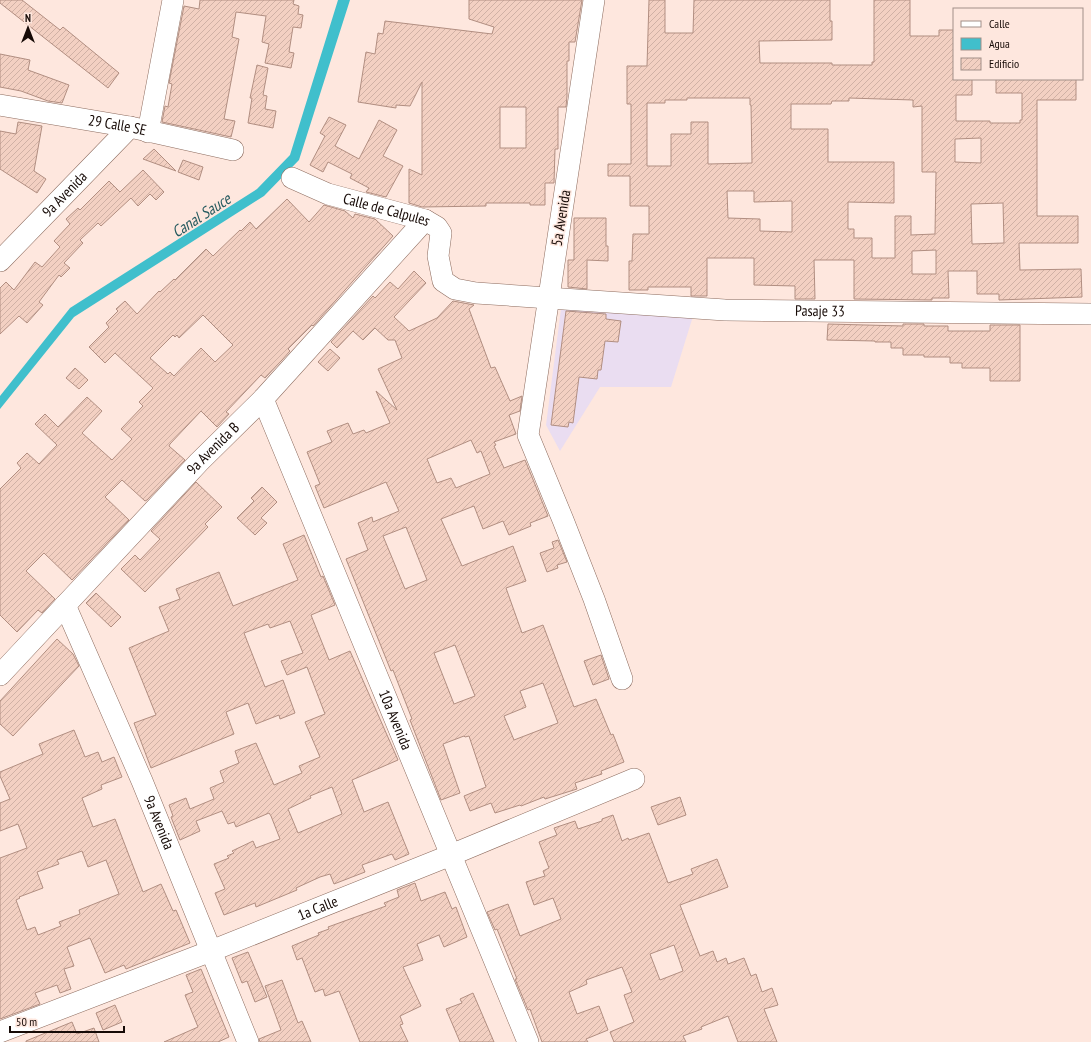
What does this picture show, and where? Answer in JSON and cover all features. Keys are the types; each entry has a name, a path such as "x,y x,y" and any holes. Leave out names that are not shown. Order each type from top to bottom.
{"street":[{"path":"139,130 173,0"},
{"name":"5a Avenida","path":"594,0 528,435 586,577 622,679"},
{"name":"29 Calle SE","path":"0,105 139,130 233,150"},
{"name":"9a Avenida","path":"0,261 139,130"},
{"name":"Calle de Calpules","path":"292,178 328,194 425,220 437,227 441,233 438,256 443,281 454,289 476,293 549,298"},
{"name":"9a Avenida B","path":"0,675 199,462 262,398 425,220"},
{"name":"Pasaje 33","path":"549,298 725,310 1091,314"},
{"name":"10a Avenida","path":"262,398 528,1042"},
{"name":"9a Avenida","path":"65,605 142,781 248,1042"},
{"name":"1a Calle","path":"0,1032 211,951 451,855 634,779"}],"shaded area":[{"path":"562,301 694,313 671,387 600,387 560,451 546,425"}],"water":[{"path":"338,0 350,0 299,160 264,196 74,317 0,409 0,396 70,308 257,189 290,155"}],"building":[{"path":"0,0 22,0 60,30 63,27 119,73 108,88 0,3"},
{"path":"200,0 294,0 293,4 299,6 298,14 303,15 301,28 293,27 289,52 294,53 291,68 265,63 269,44 262,42 266,16 236,12 232,37 239,39 224,119 235,121 231,137 162,122 165,106 168,107 172,84 169,83 184,6 199,9"},
{"path":"469,0 582,0 575,42 569,42 566,107 558,107 558,149 555,149 554,183 545,183 545,205 530,205 530,203 486,203 486,206 422,207 409,203 409,169 422,175 422,82 410,106 396,105 396,108 358,102 366,52 375,54 378,33 383,34 385,21 492,34 494,27 469,19","holes":["500,107 526,107 526,148 500,148"]},
{"path":"649,0 665,0 665,33 693,33 694,0 830,0 832,40 759,41 760,63 832,63 832,65 872,65 872,62 874,62 874,0 910,0 910,36 939,36 939,30 953,30 953,80 972,80 972,95 956,95 956,121 1020,123 1020,120 1022,120 1022,93 996,93 996,80 1076,80 1076,100 1037,100 1037,216 1078,216 1078,243 1019,243 1020,270 1081,269 1082,297 999,300 999,294 977,294 977,271 948,271 949,298 932,298 932,300 854,299 854,260 814,260 815,299 795,299 795,286 754,285 754,258 707,258 707,296 691,296 691,287 648,287 648,290 629,290 629,261 632,261 633,234 649,234 649,206 630,206 630,176 608,176 608,164 631,164 631,104 627,104 627,66 647,66","holes":["687,98 750,98 752,163 708,164 708,122 691,122 691,134 671,134 671,166 647,166 647,103 665,103 665,100 687,100","849,98 913,100 913,107 922,106 922,172 936,172 935,234 911,235 911,216 895,216 895,258 872,258 872,238 854,238 854,229 848,229 848,202 894,203 894,162 828,162 828,129 791,129 791,104 831,104 832,101 849,101","981,138 981,163 955,162 955,139","727,191 754,191 754,202 792,201 792,232 760,231 760,219 728,218","1003,203 1004,243 972,244 971,204","936,250 936,274 912,274 912,251"]},
{"path":"0,54 30,60 28,70 69,85 62,103 48,101 21,91 0,87"},
{"path":"257,65 268,68 263,95 267,96 265,109 276,111 273,128 248,123 252,98 250,98"},
{"path":"329,117 346,125 335,146 359,159 379,120 397,130 383,156 403,166 386,197 366,192 369,188 350,178 352,174 328,162 323,172 310,165 325,136 320,133"},
{"path":"18,122 42,126 34,171 46,179 37,193 0,169 0,131 16,134"},
{"path":"154,149 176,171 143,159"},
{"path":"183,160 203,167 199,180 178,172"},
{"path":"143,170 164,192 156,200 150,194 138,206 131,198 101,226 98,223 80,240 83,243 64,263 70,268 61,277 59,275 39,302 43,305 27,323 19,316 0,334 0,288 6,282 14,290 35,262 42,267 60,247 54,241 70,224 66,219 78,208 80,210 109,181 120,192"},
{"path":"287,199 309,222 324,205 345,211 353,218 355,214 375,219 393,236 313,326 312,325 288,349 290,351 265,378 261,375 226,412 229,414 217,427 201,411 170,444 169,446 185,460 147,500 145,501 122,480 105,497 129,520 72,580 44,553 26,571 55,599 42,613 38,610 17,632 0,615 0,489 21,468 17,463 27,453 39,464 57,445 35,424 45,414 58,427 87,397 102,411 82,433 112,460 132,439 121,429 143,406 139,402 153,388 115,353 105,363 89,347 109,327 106,323 118,311 116,309 125,301 137,314 159,291 160,292 174,279 175,280 206,249 213,256 250,222 256,229","holes":["203,315 233,345 215,362 201,348 174,376 170,372 168,374 150,358 173,335 175,337 177,335 179,338"]},
{"path":"574,218 606,218 606,246 608,246 608,261 587,260 587,289 568,287 568,260 574,260"},
{"path":"414,271 426,283 394,317 409,331 437,318 453,301 474,305 469,309 491,368 495,367 510,401 522,396 520,411 509,415 516,434 494,442 496,445 494,446 504,468 525,460 548,516 530,523 531,526 509,535 503,521 483,529 474,506 441,519 462,566 513,546 526,581 506,588 522,633 543,625 574,707 596,699 611,735 613,734 624,762 601,771 602,774 575,783 577,789 545,799 544,797 521,806 520,805 495,813 491,803 470,811 464,796 486,787 469,736 464,736 443,744 460,793 441,800 410,720 412,719 393,670 391,671 346,559 368,550 358,523 372,517 373,522 399,511 386,482 324,508 315,486 320,484 307,452 332,442 327,431 348,423 353,434 364,430 366,433 390,423 376,391 397,410 378,369 402,358 395,340 388,340 375,328 363,340 353,331 337,348 331,342 373,296 375,298 390,282 398,289","holes":["471,440 477,453 481,451 490,474 456,488 451,478 437,483 427,459","406,527 427,580 405,589 383,536","455,645 475,696 454,704 434,653","543,683 558,723 514,740 504,716 526,707 520,691"]},
{"path":"566,311 606,314 606,319 621,321 618,342 605,341 601,370 598,370 597,379 579,377 573,423 569,422 568,427 551,425"},
{"path":"828,324 903,326 903,324 924,324 924,326 948,326 948,331 990,331 990,325 1020,325 1020,381 990,381 990,368 962,368 962,363 950,363 950,357 903,355 903,348 891,348 891,342 827,340"},
{"path":"330,349 340,358 328,371 318,362"},
{"path":"75,368 88,380 79,389 66,378"},
{"path":"196,482 222,507 205,524 208,527 145,592 121,569 135,555 140,560 160,539 151,531"},
{"path":"262,487 277,502 261,518 267,523 255,535 237,518 254,501 251,498"},
{"path":"304,535 321,577 323,576 335,605 311,615 329,660 350,651 398,760 352,780 364,812 388,802 409,854 395,860 392,854 362,865 365,872 334,884 330,874 320,877 296,888 297,890 256,907 255,903 224,915 215,893 225,889 214,864 229,858 227,856 234,853 232,851 253,841 256,848 280,839 271,816 269,813 236,827 234,822 228,824 222,811 196,821 200,831 180,840 171,817 173,816 169,805 186,798 190,809 214,799 210,788 224,782 220,771 239,763 235,751 256,743 274,785 302,773 299,766 320,757 305,722 325,714 307,667 287,675 281,661 303,653 290,621 270,628 268,624 244,633 265,687 283,680 295,713 280,719 279,715 256,724 248,703 226,712 234,734 151,768 134,723 156,715 129,648 169,631 159,607 180,599 176,589 219,572 233,606 298,580 283,544","holes":["332,787 342,814 298,833 288,809 311,798 310,796"]},
{"path":"558,540 567,562 557,565 558,568 547,572 540,553 554,548 552,542"},
{"path":"96,593 121,617 111,627 86,603"},
{"path":"57,639 73,654 79,666 13,736 0,724 0,701"},
{"path":"601,655 609,679 593,685 584,661"},
{"path":"74,730 85,757 98,752 102,762 114,757 122,777 101,785 102,789 82,798 93,827 115,819 143,892 161,884 173,911 176,910 190,943 126,969 124,965 105,973 90,938 67,947 74,966 64,969 71,989 60,993 57,985 35,993 40,1004 0,1019 0,858 27,848 18,824 0,831 0,803 10,799 0,776 0,772 43,754 39,744","holes":["82,851 88,867 106,860 119,894 79,910 80,914 59,922 61,926 38,935 35,927 27,930 16,900 20,898 19,897 43,888 37,872 59,864 57,860"]},
{"path":"680,797 686,815 658,825 651,807"},
{"path":"613,815 622,841 649,833 668,883 693,874 691,869 717,859 728,887 680,905 700,956 713,951 717,962 726,958 728,964 744,958 751,976 756,974 762,992 772,988 778,1005 764,1009 777,1042 738,1042 728,1016 701,1027 702,1029 683,1036 686,1042 614,1042 610,1032 634,1022 624,995 632,992 622,967 586,980 587,984 569,992 577,1014 599,1006 608,1030 586,1039 588,1042 542,1042 530,1009 528,1010 515,979 517,979 497,929 495,930 487,912 508,904 520,936 561,919 553,898 534,905 526,882 545,876 543,871 549,868 539,842 557,835 554,828 575,821 578,829 602,821 602,819","holes":["674,945 683,971 660,980 650,954"]},
{"path":"415,883 421,901 445,892 452,909 456,907 467,937 444,947 439,935 417,944 423,960 403,967 421,1006 400,1016 403,1024 400,1025 408,1042 360,1042 339,991 325,996 323,989 315,992 302,958 297,960 292,946 319,935 318,933 329,929 328,927 386,906 384,903 399,897 397,890"},
{"path":"248,952 267,997 255,1002 247,981 242,983 232,958"},
{"path":"201,969 229,1037 218,1042 164,1042 198,1027 185,995 193,992 186,975"},
{"path":"282,980 298,1023 302,1021 311,1042 260,1042 259,1039 281,1030 265,986"},
{"path":"473,993 494,1042 460,1042 446,1009 462,1003 460,999"},
{"path":"115,1005 122,1022 103,1030 96,1013"},
{"path":"72,1022 77,1034 94,1028 99,1042 26,1042 26,1041"}],"water label":[{"name":"Canal Sauce","path":"201,215"}]}
